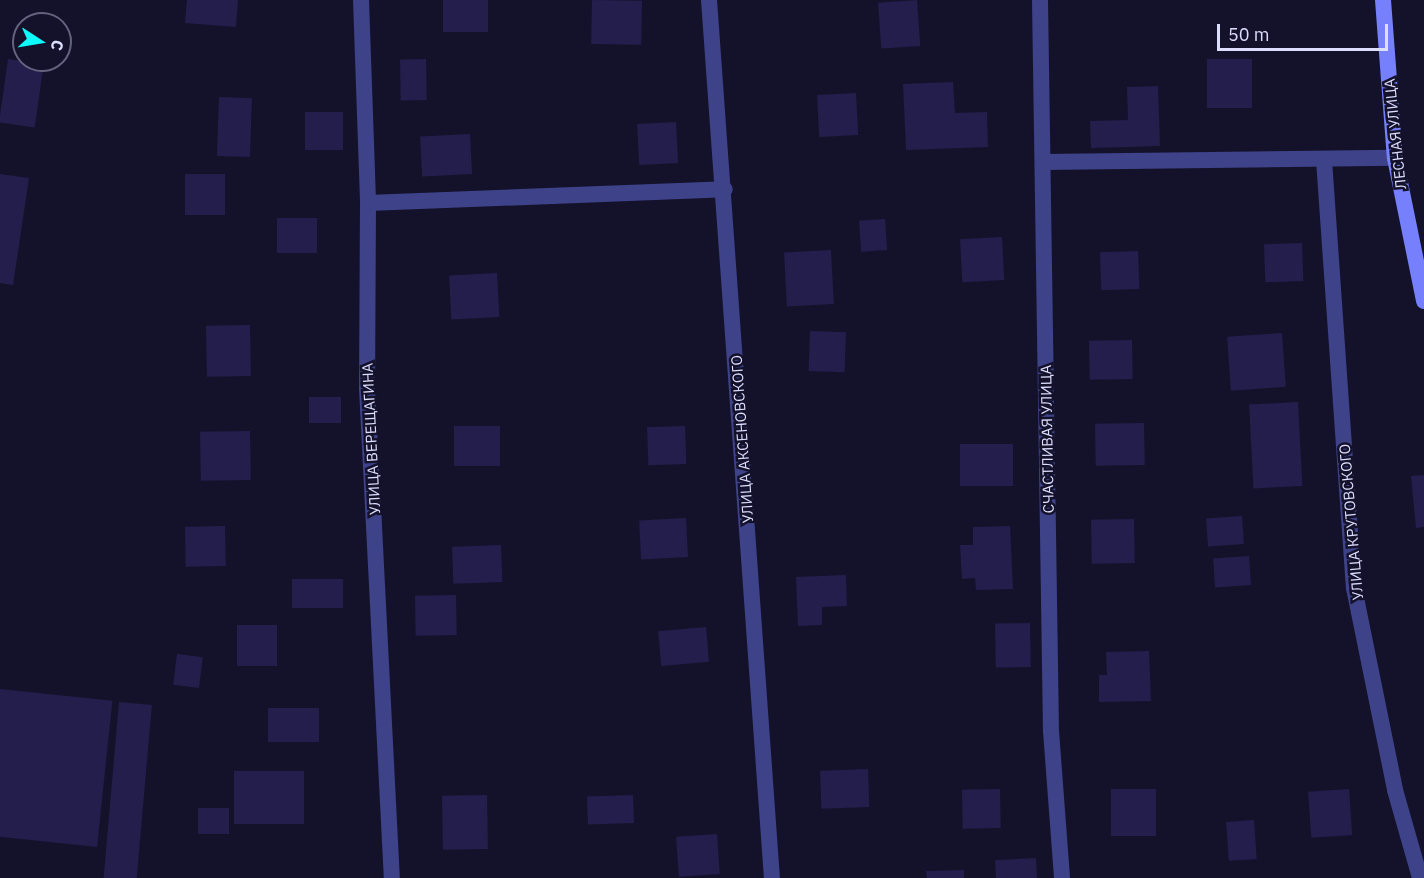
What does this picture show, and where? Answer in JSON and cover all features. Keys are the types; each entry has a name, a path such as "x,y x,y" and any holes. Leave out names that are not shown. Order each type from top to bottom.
{"main road":[{"name":"ЛЕСНАЯ УЛИЦА","path":"1383,0 1395,158 1424,301"}],"street":[{"name":"УЛИЦА ВЕРЕЩАГИНА","path":"361,0 368,203 367,387 392,878"},
{"name":"УЛИЦА АКСЕНОВСКОГО","path":"709,0 725,189 772,878"},
{"name":"СЧАСТЛИВАЯ УЛИЦА","path":"1040,0 1051,731 1062,878"},
{"path":"1043,162 1395,158"},
{"name":"УЛИЦА КРУТОВСКОГО","path":"1324,160 1354,588 1395,790 1420,878"},
{"path":"368,203 725,189"}],"building":[{"path":"187,0 238,0 236,27 185,23"},
{"path":"443,0 488,0 488,32 443,32"},
{"path":"592,0 642,1 641,45 591,44"},
{"path":"917,0 920,46 881,49 878,3"},
{"path":"8,59 12,60 12,72 43,72 35,127 0,123"},
{"path":"400,59 426,59 427,100 401,100"},
{"path":"1207,59 1252,59 1252,108 1207,108"},
{"path":"953,82 955,113 987,112 988,147 906,150 903,84"},
{"path":"1158,86 1160,146 1091,148 1090,121 1128,120 1127,87"},
{"path":"856,93 858,135 819,137 817,95"},
{"path":"219,97 252,98 250,157 217,156"},
{"path":"305,112 343,112 343,150 305,150"},
{"path":"676,122 678,163 639,165 637,124"},
{"path":"470,134 472,174 422,177 420,137"},
{"path":"0,174 29,178 13,285 0,283"},
{"path":"185,174 225,174 225,215 185,215"},
{"path":"277,218 317,218 317,253 277,253"},
{"path":"885,219 887,250 861,252 859,221"},
{"path":"1002,237 1004,280 962,282 960,239"},
{"path":"1302,243 1303,281 1265,282 1264,244"},
{"path":"831,250 834,304 787,306 784,252"},
{"path":"1138,251 1139,289 1101,290 1100,252"},
{"path":"497,273 499,317 451,319 449,276"},
{"path":"250,325 251,376 207,377 206,326"},
{"path":"810,331 846,332 845,372 809,371"},
{"path":"1282,333 1286,387 1231,391 1227,337"},
{"path":"1132,340 1133,379 1090,380 1089,341"},
{"path":"309,397 341,397 341,423 309,423"},
{"path":"1298,402 1302,486 1253,488 1249,405"},
{"path":"1144,423 1145,465 1096,466 1095,424"},
{"path":"454,426 500,426 500,466 454,466"},
{"path":"685,426 686,464 648,465 647,427"},
{"path":"250,431 251,480 201,481 200,432"},
{"path":"960,444 1013,444 1013,486 960,486"},
{"path":"1424,475 1424,527 1416,528 1411,476"},
{"path":"1242,516 1244,544 1208,546 1206,519"},
{"path":"686,518 688,557 641,559 639,520"},
{"path":"1134,519 1135,563 1092,564 1091,520"},
{"path":"225,526 226,566 186,567 185,527"},
{"path":"1010,526 1013,589 976,590 975,578 962,579 960,545 973,545 973,527"},
{"path":"501,545 502,582 453,584 452,547"},
{"path":"1249,556 1251,585 1215,587 1213,559"},
{"path":"846,575 847,606 822,607 822,625 798,626 796,577"},
{"path":"292,579 343,579 343,608 292,608"},
{"path":"456,595 457,635 416,636 415,596"},
{"path":"1030,623 1031,667 996,668 995,624"},
{"path":"237,625 277,625 277,666 237,666"},
{"path":"706,627 709,662 661,666 658,631"},
{"path":"1149,651 1151,701 1099,702 1099,675 1107,675 1106,652"},
{"path":"177,654 203,657 199,688 173,685"},
{"path":"0,689 112,701 97,847 0,837"},
{"path":"119,702 152,705 137,878 104,878"},
{"path":"268,708 319,708 319,742 268,742"},
{"path":"868,769 869,807 821,809 820,771"},
{"path":"234,771 304,771 304,824 234,824"},
{"path":"1000,789 1001,828 963,829 962,790"},
{"path":"1111,789 1156,789 1156,836 1111,836"},
{"path":"1349,789 1352,835 1311,838 1308,792"},
{"path":"487,795 488,849 443,850 442,796"},
{"path":"633,795 634,823 588,825 587,797"},
{"path":"198,808 229,808 229,834 198,834"},
{"path":"1254,820 1257,859 1229,861 1226,822"},
{"path":"717,834 720,874 679,877 676,837"},
{"path":"1036,858 1037,878 996,878 995,860"},
{"path":"964,870 964,878 927,878 926,871"}]}
